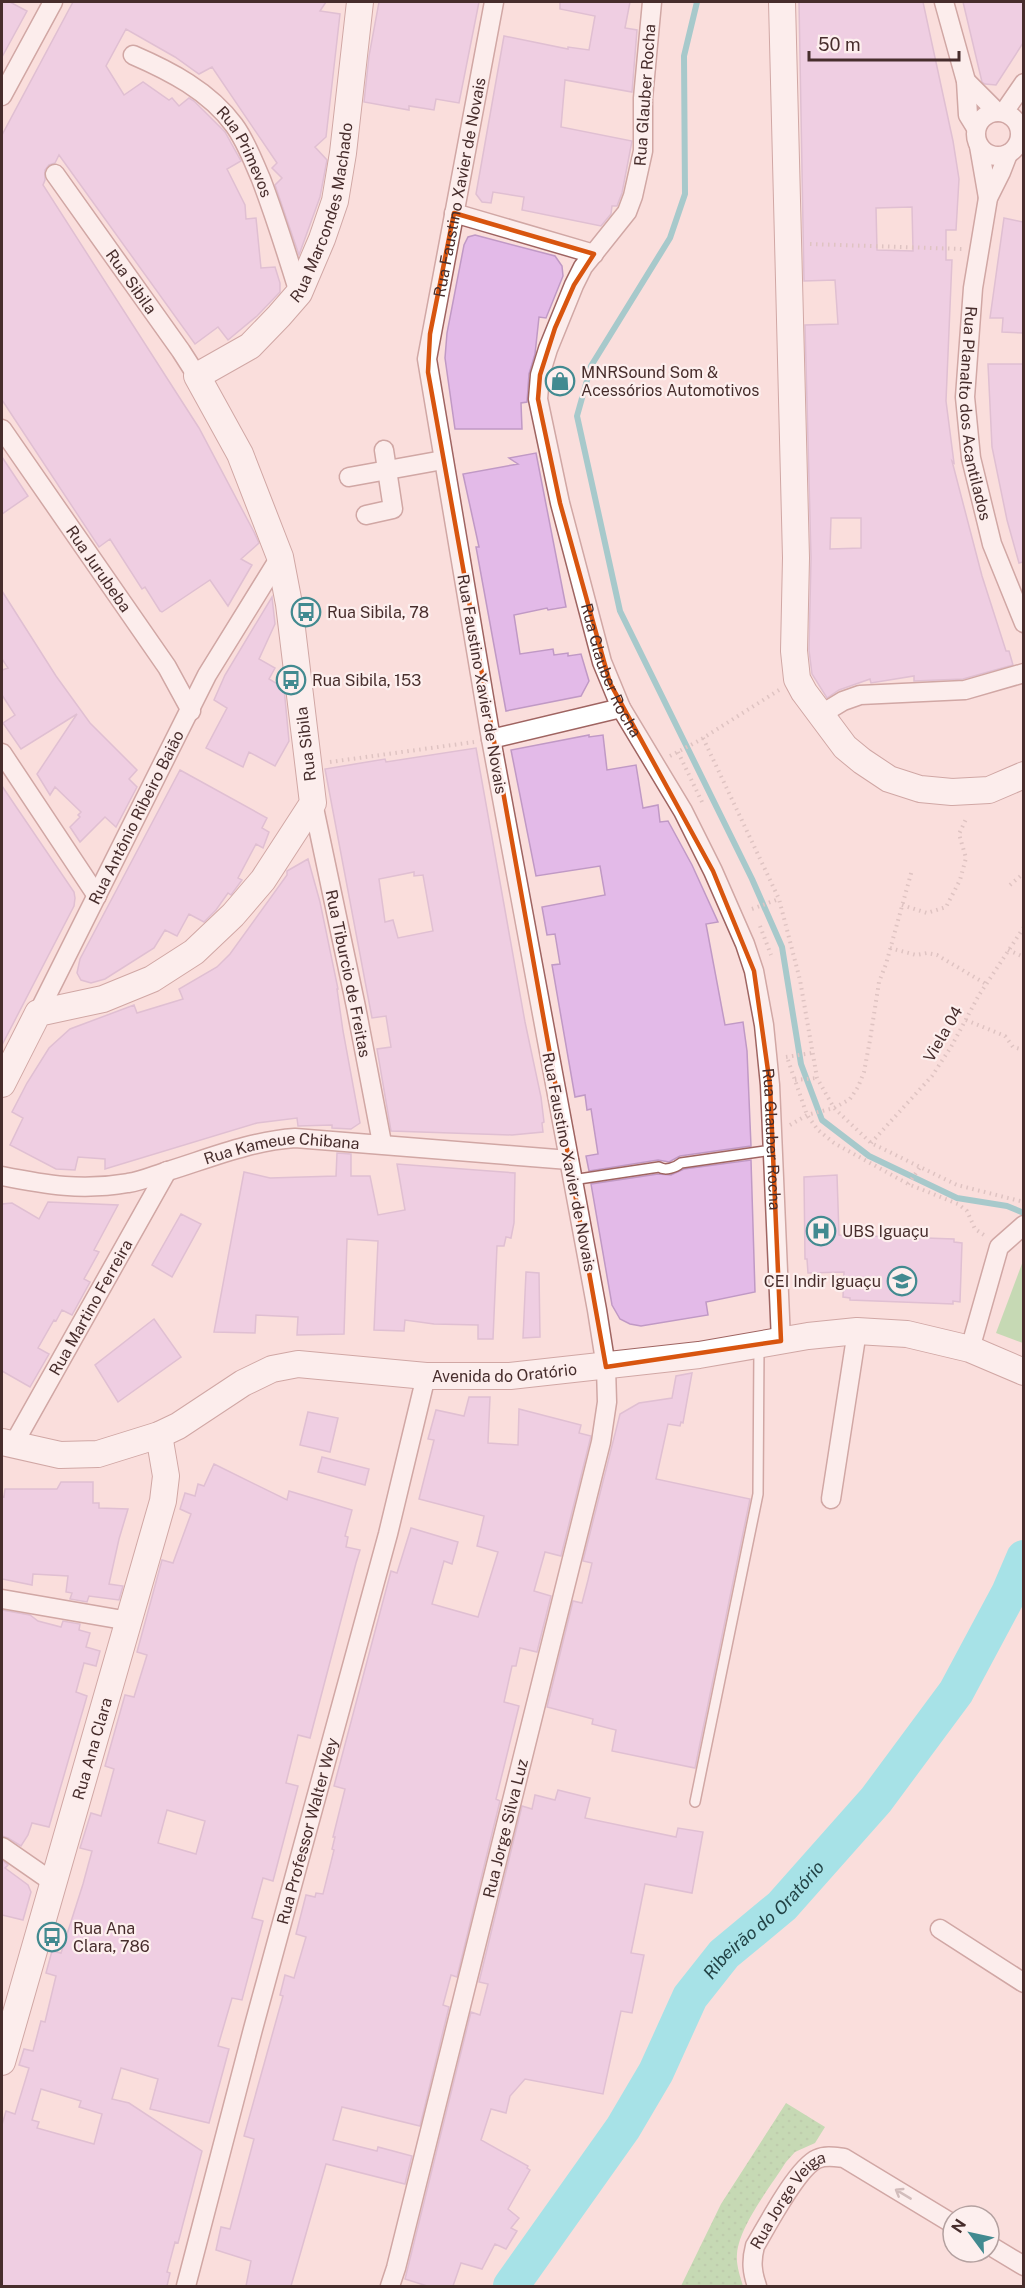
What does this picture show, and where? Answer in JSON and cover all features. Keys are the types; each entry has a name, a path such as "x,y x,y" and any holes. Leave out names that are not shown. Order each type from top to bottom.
{"street":[{"path":"2,96 53,2"},
{"name":"Rua Marcondes Machado","path":"197,376 250,346 298,293 322,239 335,201 343,153 360,2"},
{"name":"Rua Faustino Xavier de Novais","path":"494,2 427,359 491,739 606,1367"},
{"name":"Rua Glauber Rocha","path":"652,2 645,66 643,151 640,172 627,212 573,285 555,328 540,375 538,399 560,502 602,662 621,708 683,811 745,944 754,971 764,1026 770,1085 772,1150 770,1343"},
{"path":"782,2 792,472 796,558 794,651 797,679 820,715 845,747 889,779 921,789 952,792 989,790 1023,775"},
{"path":"944,2 966,81 968,115 976,128 976,140 984,152 992,156 1008,154 1017,145 1022,128 1015,119 1000,112 966,81"},
{"name":"Rua Primevos","path":"133,55 166,70 194,87 234,125 251,156 277,220 298,293"},
{"path":"976,128 985,116 1000,112 1023,83"},
{"name":"Rua Planalto dos Acantilados","path":"979,146 988,198"},
{"name":"Rua Planalto dos Acantilados","path":"1008,154 988,198 973,288 965,397 971,458 992,544 1023,623"},
{"name":"Rua Sibila","path":"38,1013 103,999 152,979 194,952 233,915 263,880 313,802 289,604 280,557 240,454 181,351 55,174"},
{"path":"454,213 594,254"},
{"name":"Rua Jurubeba","path":"2,429 167,667 190,711"},
{"path":"366,515 393,509 384,450"},
{"path":"349,477 443,460"},
{"name":"Rua Antônio Ribeiro Baião","path":"2,1083 207,675 280,557"},
{"path":"820,715 843,701 860,695 965,690 1023,673"},
{"path":"491,739 621,708"},
{"path":"2,753 97,896"},
{"name":"Rua Tiburcio de Freitas","path":"313,802 382,1143"},
{"name":"Rua Kameue Chibana","path":"2,1176 50,1186 90,1188 130,1183 270,1140 295,1138 382,1143 569,1160"},
{"name":"Rua Martino Ferreira","path":"7,1444 167,1171"},
{"path":"977,1351 999,1246 1023,1225"},
{"path":"831,1499 857,1331"},
{"name":"Avenida do Oratório","path":"7,1444 60,1455 98,1454 159,1435 178,1426 243,1383 272,1369 298,1364 426,1376 510,1376 606,1367 808,1336 857,1331 907,1334 977,1351 1023,1372"},
{"name":"Rua Jorge Silva Luz","path":"390,2286 601,1443 607,1402 606,1367"},
{"name":"Rua Professor Walter Wey","path":"186,2286 253,2029 388,1534 426,1376"},
{"name":"Rua Ana Clara","path":"2,2062 164,1501 166,1476 159,1435"},
{"path":"2,1599 129,1621"},
{"path":"2,1847 54,1883"},
{"path":"940,1929 1023,1983"},
{"name":"Rua Jorge Veiga","path":"757,2286 752,2260 755,2246 801,2172 815,2159 827,2156 844,2158 941,2217"},
{"path":"1001,2252 1023,2266"}],"lane":[{"path":"572,1180 659,1167 663,1169 676,1167 681,1163 772,1150"},
{"path":"695,1802 758,1494 770,1343"}],"path":[{"path":"788,243 980,250"},
{"path":"703,805 680,751 797,679"},
{"path":"309,765 491,739"},
{"path":"701,739 780,899 800,980 817,1078 834,1108 871,1143 957,1185 1023,1202"},
{"path":"902,905 927,913 946,908 960,880 966,858 959,834 966,819"},
{"path":"807,1115 834,1108 850,1099 864,1072 879,982 912,870"},
{"path":"1010,885 1023,873"},
{"path":"747,899 752,909 780,899"},
{"path":"757,920 772,960"},
{"name":"Viela 04","path":"871,1143 932,1076 986,984 1023,927"},
{"path":"890,948 916,955 927,953 938,955 986,984"},
{"path":"1008,950 1023,957"},
{"path":"966,1020 1005,1036 1013,1047 1023,1050"},
{"path":"785,1046 786,1057 807,1115 818,1130 834,1143 908,1184 958,1204 967,1211 975,1228 999,1246"},
{"path":"786,1057 812,1053"},
{"path":"795,1080 817,1078"},
{"path":"908,1184 921,1166"}],"highlighted area":[{"path":"454,213 594,254 574,285 555,328 540,375 538,399 560,503 610,683 713,871 754,971 770,1085 781,1341 606,1367 428,372 430,334"}],"green space":[{"path":"1023,1261 1024,1343 996,1333"},
{"path":"786,2103 825,2127 815,2143 795,2152 786,2162 749,2219 737,2254 743,2286 681,2286 721,2204"}],"building":[{"path":"2,2 10,2 27,11 2,57"},
{"path":"73,2 326,2 320,11 340,14 326,137 315,147 327,160 320,197 299,255 275,185 282,178 272,168 277,163 212,67 199,74 175,57 126,29 106,66 124,95 143,82 169,100 172,98 179,106 189,98 194,101 225,132 241,161 227,169 245,205 246,219 256,218 261,268 275,267 280,292 257,316 228,340 218,327 195,344 59,155 55,163 49,165 45,170 43,185 199,428 259,543 241,559 252,565 228,606 210,580 162,612 160,611 145,587 142,589 110,539 99,547 2,400 2,135"},
{"path":"379,2 479,2 459,103 436,99 434,110 409,106 409,110 364,102 369,56"},
{"path":"560,2 630,2 625,28 637,30 632,92 565,80 561,127 632,141 622,193 617,206 612,206 611,214 601,226 522,210 524,197 493,192 491,203 482,202 476,194 504,36 568,49 568,47 589,50 595,16 560,9"},
{"path":"799,2 923,2 959,179 956,230 946,230 946,260 952,260 946,401 954,463 952,461 982,576 1006,651 1009,651 1013,665 963,679 914,681 914,676 871,683 870,679 839,690 827,698 812,674 809,650 811,558 805,325 838,324 835,280 804,281","holes":["912,207 913,251 877,250 876,208","831,518 861,518 861,548 830,549"]},
{"path":"963,2 1023,2 1023,43 996,85 982,82"},
{"path":"1004,218 1023,222 1023,333 1002,332 1003,318 990,318"},
{"path":"475,235 555,256 562,266 563,276 546,318 539,317 535,354 529,374 527,402 521,403 522,429 455,429 445,358 447,333 464,245 468,237"},
{"path":"988,364 1023,364 1023,562 1019,563 1007,520 992,447"},
{"path":"536,453 566,607 548,610 547,608 514,615 520,654 553,649 554,655 581,654 589,681 581,696 506,711 476,547 479,547 463,474 518,464 509,458"},
{"path":"2,457 28,496 2,514"},
{"path":"2,591 56,676 90,723 137,770 129,779 137,787 116,827 105,817 80,842 70,827 80,817 78,815 81,812 55,787 50,795 37,774 77,714 21,749 3,723 15,715 2,695 2,670 8,668 2,659"},
{"path":"272,597 275,624 259,659 275,668 269,679 284,688 289,741 275,766 249,752 243,767 206,748 227,708 214,700 225,675"},
{"path":"589,735 589,737 603,735 607,770 636,765 643,808 658,805 660,822 668,821 692,865 718,922 706,924 725,1025 743,1022 747,1051 751,1146 680,1156 669,1162 658,1160 589,1171 586,1156 598,1154 591,1109 587,1110 585,1095 575,1097 552,965 560,964 555,934 547,935 542,907 605,895 600,866 536,876 511,750"},
{"path":"476,748 525,1022 541,1097 543,1132 512,1135 391,1131 377,1049 391,1047 386,1016 372,1018 325,769 385,759 386,762","holes":["414,872 414,876 423,875 433,931 398,938 393,920 385,922 379,879"]},
{"path":"180,770 267,818 262,828 269,832 263,848 256,844 238,878 242,880 231,895 228,893 204,922 189,914 177,936 165,930 154,948 105,979 91,983 81,980 77,973 80,959"},
{"path":"2,786 74,892 75,898 74,906 2,1045"},
{"path":"308,859 320,902 338,989 343,1031 360,1123 351,1129 332,1128 332,1125 298,1126 297,1118 257,1123 105,1169 105,1159 78,1157 75,1170 56,1169 10,1145 23,1118 12,1112 49,1048 70,1029 134,1005 137,1013 183,999 179,989 217,967 230,954 287,875 287,871"},
{"path":"337,1153 351,1154 351,1176 370,1176 378,1215 405,1210 397,1164 515,1173 514,1223 511,1238 506,1237 504,1246 497,1246 493,1339 478,1339 478,1325 434,1324 405,1320 404,1331 374,1330 378,1241 347,1239 344,1334 297,1335 298,1317 256,1315 255,1333 214,1332 244,1172 270,1178 336,1176"},
{"path":"751,1160 755,1292 706,1302 708,1315 641,1326 620,1319 612,1305 591,1184 658,1174 671,1175 684,1169"},
{"name":"CEI Indir Iguaçu","path":"837,1175 839,1235 954,1239 954,1242 962,1243 960,1302 953,1301 953,1304 850,1300 850,1298 843,1297 844,1272 808,1273 807,1259 805,1259 804,1177"},
{"path":"48,1202 118,1205 94,1250 99,1252 84,1279 90,1282 72,1315 62,1310 38,1348 49,1354 30,1387 2,1371 2,1204 12,1203 39,1219"},
{"path":"181,1214 201,1224 172,1277 152,1265"},
{"path":"526,1272 539,1273 540,1337 523,1338"},
{"path":"154,1319 181,1357 118,1402 95,1365"},
{"path":"692,1373 683,1423 681,1422 680,1426 668,1424 656,1479 750,1499 695,1768 612,1751 616,1730 592,1724 593,1719 547,1707 573,1601 582,1603 588,1580 592,1563 583,1561 620,1414 639,1403 672,1398 676,1376"},
{"path":"469,1397 490,1397 488,1443 518,1445 519,1409 581,1425 579,1433 591,1436 561,1556 545,1552 534,1591 551,1596 537,1652 520,1648 516,1666 512,1666 504,1702 519,1706 496,1799 500,1801 457,1977 451,1975 443,2005 449,2007 420,2126 342,2107 333,2140 377,2151 378,2147 412,2156 405,2184 326,2164 291,2286 246,2286 251,2261 216,2250 221,2227 230,2229 254,2139 244,2136 283,1996 280,1995 285,1975 294,1978 306,1937 296,1934 306,1895 315,1897 316,1893 323,1894 334,1850 332,1849 335,1837 333,1837 345,1789 334,1786 391,1571 397,1573 411,1528 458,1542 452,1564 444,1561 432,1604 478,1617 498,1552 477,1546 484,1516 419,1499 434,1440 428,1439 436,1410 464,1416"},
{"path":"308,1412 338,1418 330,1452 300,1445"},
{"path":"322,1457 369,1469 365,1485 318,1472"},
{"path":"214,1464 287,1500 289,1491 352,1510 345,1536 348,1537 346,1547 360,1550 310,1738 298,1735 286,1783 298,1786 273,1881 263,1878 252,1918 263,1921 242,2000 232,1998 218,2046 229,2049 209,2123 150,2109 158,2079 121,2068 112,2099 129,2103 202,2151 178,2243 175,2242 167,2272 170,2273 167,2286 2,2286 2,2125 6,2111 15,2114 29,2068 19,2065 24,2049 33,2051 41,2021 45,2022 56,1976 46,1973 52,1951 61,1953 83,1884 92,1851 80,1848 91,1813 101,1816 114,1769 105,1766 125,1695 134,1697 147,1655 137,1652 162,1560 173,1563 191,1514 180,1509 185,1493 195,1496 198,1484 204,1486","holes":["167,1810 205,1821 196,1854 158,1843","41,2089 81,2101 79,2107 102,2114 94,2144 37,2128 39,2122 32,2120"]},
{"path":"61,1482 93,1482 93,1503 99,1503 99,1508 128,1509 109,1584 123,1586 119,1600 89,1596 87,1602 70,1599 72,1593 66,1592 68,1576 33,1574 32,1585 2,1579 2,1496 4,1497 5,1489 57,1489"},
{"path":"2,1610 30,1615 38,1621 61,1627 63,1621 80,1624 79,1630 90,1633 86,1647 100,1651 96,1666 84,1663 76,1692 87,1696 49,1827 32,1823 21,1846 2,1836"},
{"path":"558,1790 590,1798 585,1818 676,1837 678,1828 703,1832 692,1893 645,1884 631,1953 644,1955 632,2013 621,2011 603,2094 525,2079 510,2096 506,2113 491,2109 481,2140 528,2166 530,2170 508,2209 519,2218 511,2228 517,2231 506,2249 495,2244 482,2269 461,2263 453,2286 427,2286 405,2279 471,2012 480,2015 488,1984 479,1982 522,1806 532,1809 535,1795 555,1800"},
{"path":"2,1860 8,1865 5,1868 28,1885 31,1892 23,1920 2,1915"}],"waterway":[{"path":"697,2 684,56 685,194 670,238 591,366 577,416 620,611 752,879 782,947 801,1064 822,1120 869,1156 957,1198 1007,1206 1024,1213"},
{"name":"Ribeirão do Oratório","path":"511,2286 623,2128 656,2072 690,1997 724,1954 782,1906 876,1800 956,1692 1009,1593 1024,1558"}],"place":[{"name":"MNRSound Som & Acessórios Automotivos","path":"560,381"},
{"name":"Rua Sibila, 78","path":"306,612"},
{"name":"Rua Sibila, 153","path":"291,680"},
{"name":"UBS Iguaçu","path":"821,1231"},
{"name":"CEI Indir Iguaçu","path":"902,1281"},
{"name":"Rua Ana Clara, 786","path":"52,1937"}]}
